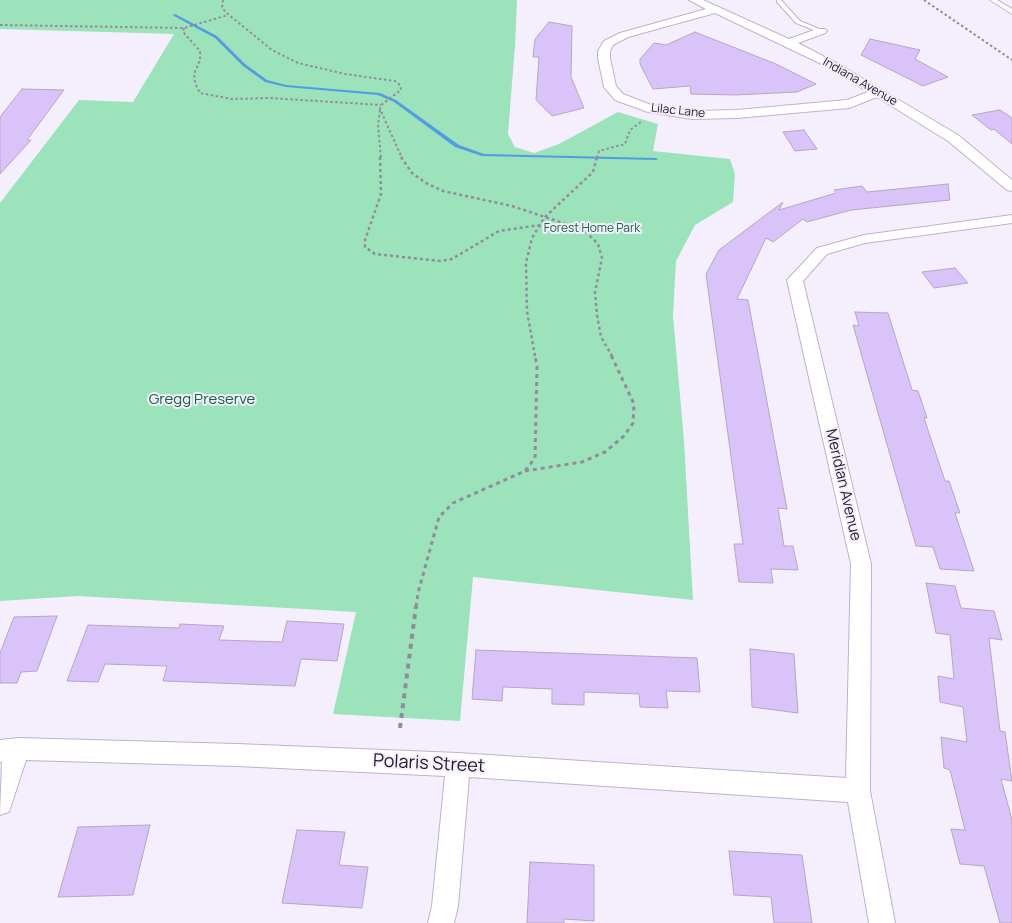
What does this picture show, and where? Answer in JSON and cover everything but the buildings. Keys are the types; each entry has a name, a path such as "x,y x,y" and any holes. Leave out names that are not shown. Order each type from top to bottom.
{"street":[{"name":"Indiana Avenue","path":"694,0 836,67 953,138 1012,187"},
{"name":"Lilac Lane","path":"715,10 624,35 608,43 604,51 604,58 610,87 619,97 648,108 692,115 737,114 849,104 878,92"},
{"path":"788,43 821,31"},
{"name":"Meridian Avenue","path":"882,923 858,790 861,564 795,280 822,251 864,239 1012,219"},
{"path":"0,803 9,750"},
{"name":"Polaris Street","path":"9,750 237,755 458,765 858,790"},
{"path":"441,923 445,906 458,765"}],"lane":[{"path":"993,0 1012,12"},
{"path":"779,1 798,22 821,31"}],"path":[{"path":"223,0 222,8 229,15 272,50 298,63 345,74 394,81 400,85 401,90 381,105 380,109 378,125 382,176 381,194 364,247 375,254 391,257 440,261 452,259 499,231 540,225"},
{"path":"924,0 1012,60"},
{"path":"0,25 184,28 229,15"},
{"path":"184,28 183,32 200,51 200,60 194,74 195,83 200,93 232,100 270,98 381,105"},
{"path":"380,109 401,156 412,173 426,183 443,191 512,206 584,230 598,244 602,258 595,292 596,315 601,338 620,371 634,404 633,423 624,436 605,452 582,462 525,471 453,503 439,517 418,593 400,728"},
{"path":"525,471 535,458 537,367 527,311 526,264 532,238 545,217 593,172 599,151 606,148 616,148 625,144 630,130 647,116"}],"green space":[{"name":"Gregg Preserve","path":"0,0 517,0 508,134 515,147 534,153 559,144 618,112 658,124 653,151 730,159 735,174 733,202 695,225 676,261 673,315 684,441 693,600 473,577 460,721 333,714 356,612 78,596 0,601 0,203 79,100 133,102 174,34 0,29"}],"waterway":[{"path":"175,15 216,37 244,65 266,81 286,86 379,94 395,101 457,146 484,155 656,159"}],"park label":[{"name":"Forest Home Park","path":"592,229"}]}
